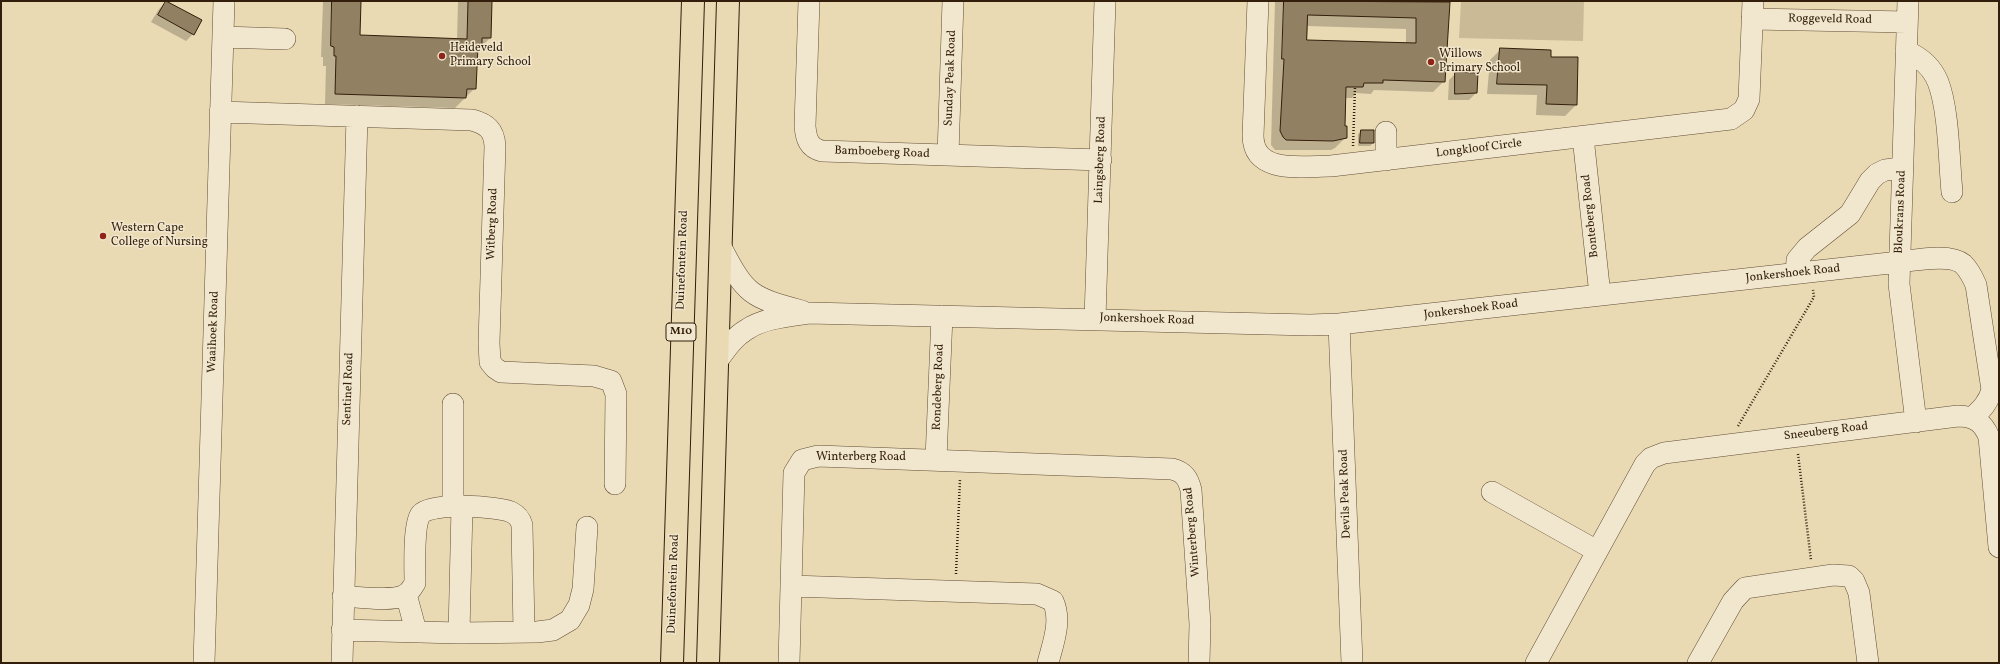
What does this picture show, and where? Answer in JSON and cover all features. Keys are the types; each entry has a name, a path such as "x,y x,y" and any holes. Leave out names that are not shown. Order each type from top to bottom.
{"main road":[{"name":"Duinefontein Road","path":"672,663 693,1"},
{"path":"708,663 728,1"}],"street":[{"name":"Waaihoek Road","path":"204,663 224,1"},
{"name":"Bamboeberg Road","path":"808,1 805,126 806,138 812,148 822,151 1101,160"},
{"name":"Sunday Peak Road","path":"948,155 953,1"},
{"name":"Laingsberg Road","path":"1095,319 1105,1"},
{"name":"Longkloof Circle","path":"1258,1 1253,136 1255,150 1260,157 1270,164 1331,166 1724,120 1738,115 1750,99 1753,10"},
{"name":"Bloukrans Road","path":"1908,1 1899,284 1916,422"},
{"name":"Roggeveld Road","path":"1753,10 1907,22"},
{"path":"223,37 285,39"},
{"path":"1906,51 1918,56 1928,66 1938,82 1945,116 1952,192"},
{"name":"Witberg Road","path":"220,112 472,120 487,125 492,131 495,146 489,343 490,362 495,368 509,374 594,376 611,381 616,394 615,484"},
{"name":"Sentinel Road","path":"342,663 357,116"},
{"path":"1386,132 1386,160"},
{"name":"Bonteberg Road","path":"1583,137 1600,295"},
{"path":"1796,273 1796,260 1807,248 1850,214 1870,180 1885,170 1902,168"},
{"name":"Jonkershoek Road","path":"721,247 744,287 757,297 809,313"},
{"name":"Jonkershoek Road","path":"718,360 734,339 746,329 776,318 809,313 1310,325 1339,324 1935,258 1953,259 1963,264 1971,274 1976,285 1992,390 1989,400 1983,409 1972,418"},
{"name":"Rondeberg Road","path":"936,459 942,316"},
{"name":"Devils Peak Road","path":"1339,324 1352,663"},
{"path":"453,404 458,506 459,633"},
{"name":"Sneeuberg Road","path":"1536,663 1645,464 1658,455 1744,442 1958,416 1972,418"},
{"path":"1972,418 1983,425 1988,437 1999,547"},
{"name":"Winterberg Road","path":"789,663 794,473 802,460 818,456 936,459 1172,469 1181,471 1186,476 1191,490 1200,624 1199,663"},
{"path":"1492,492 1597,551"},
{"path":"343,596 393,598 406,594 412,589 415,583 416,539 419,518 423,512 458,506 502,509 516,514 520,518 523,533 524,632"},
{"path":"342,630 459,633 553,630 570,620 579,605 583,590 587,527"},
{"path":"1698,663 1732,601 1745,588 1833,575 1849,576 1858,586 1868,663"},
{"path":"791,586 1037,594 1053,601 1057,610 1058,620 1048,663"},
{"path":"406,594 416,631"}],"path":[{"path":"1353,148 1355,87"},
{"path":"1737,429 1814,297 1813,289"},
{"path":"1798,453 1811,561"},
{"path":"956,582 960,478"}],"shaded area":[{"path":"1461,1 1584,1 1583,41 1459,38"}],"building":[{"path":"166,1 202,20 194,35 158,15"},
{"path":"332,1 361,1 360,35 467,39 468,1 492,1 491,38 482,38 482,47 478,47 476,89 467,89 466,98 335,94 336,56 334,56 334,47 331,46"},
{"path":"1284,1 1450,2 1445,82 1383,80 1383,83 1364,83 1363,87 1346,87 1345,126 1347,126 1347,138 1333,141 1286,140 1283,137 1280,131 1284,59 1282,59","holes":["1308,15 1416,18 1416,43 1307,40"]},
{"path":"1500,48 1551,50 1551,57 1578,57 1577,105 1546,104 1547,85 1497,84"},
{"path":"1455,72 1478,73 1477,93 1455,94"},
{"path":"1361,130 1374,130 1374,143 1360,143"}],"place":[{"name":"Heideveld Primary School","path":"442,56"},
{"name":"Willows Primary School","path":"1431,62"},
{"name":"Western Cape College of Nursing","path":"103,236"}]}
